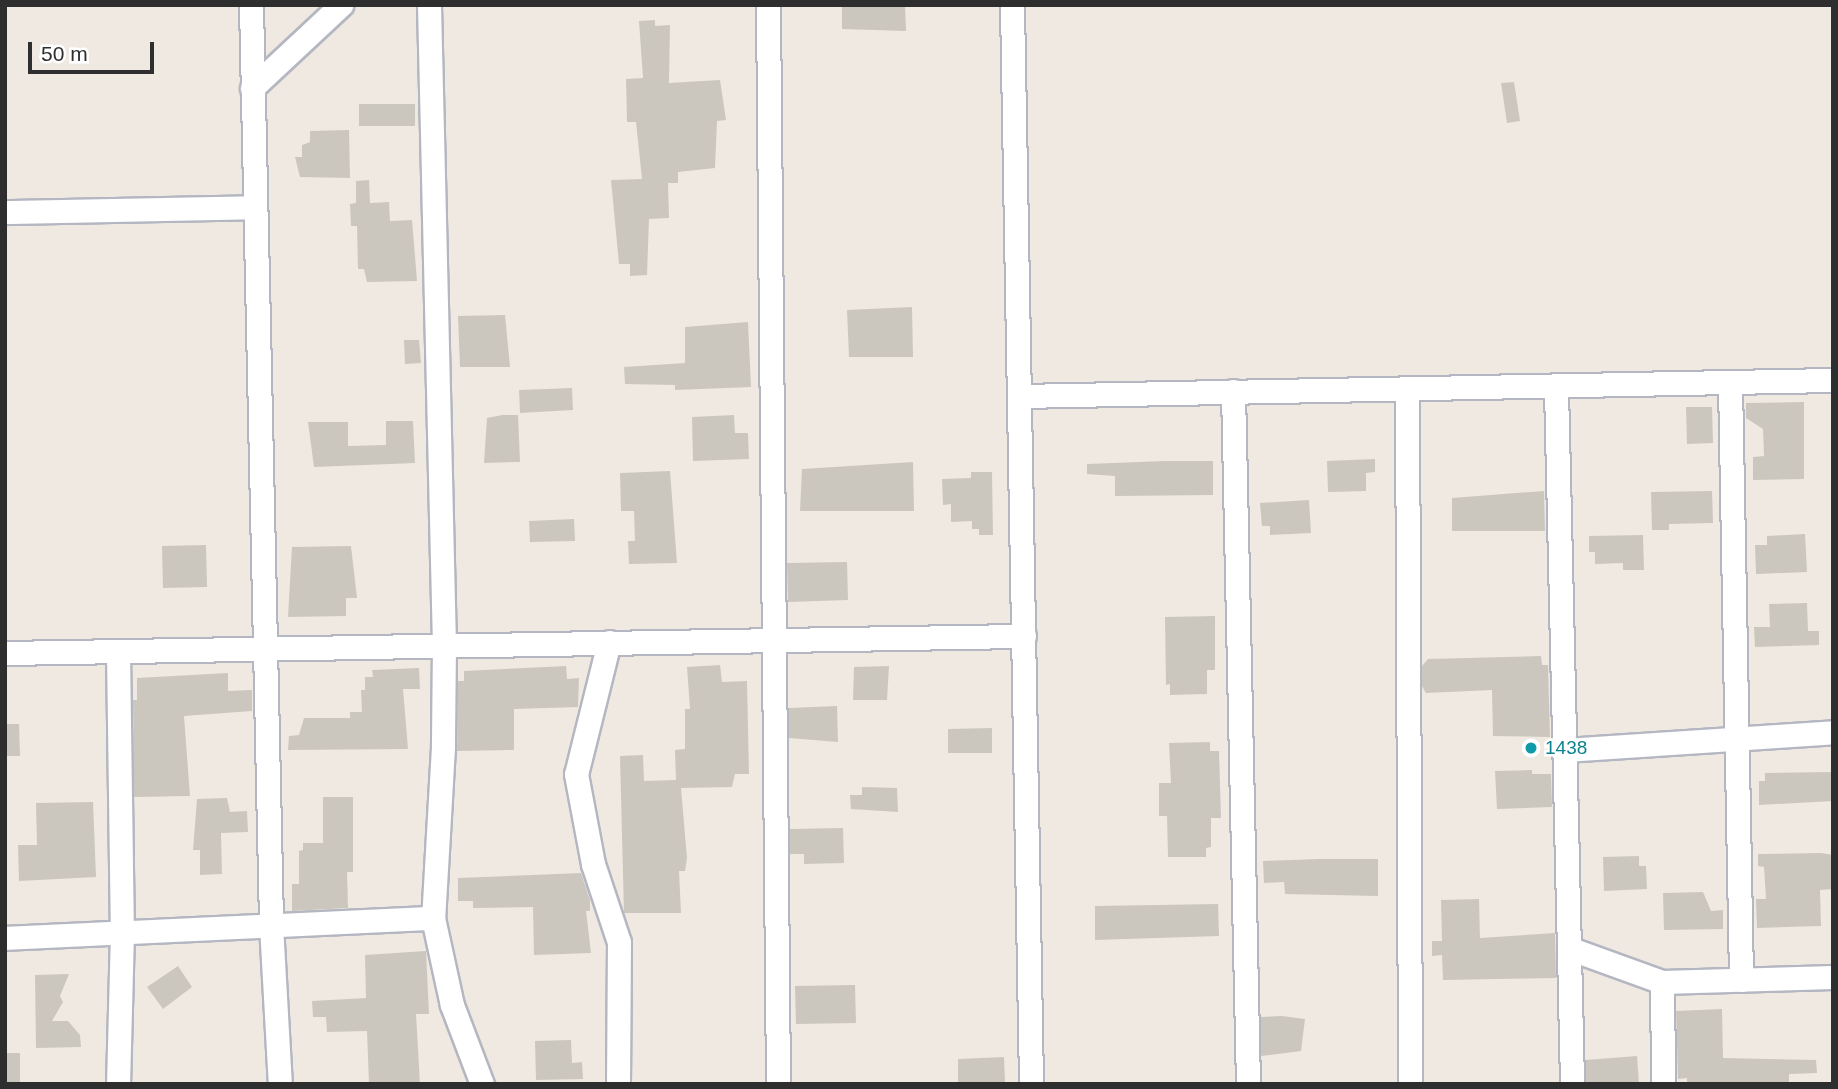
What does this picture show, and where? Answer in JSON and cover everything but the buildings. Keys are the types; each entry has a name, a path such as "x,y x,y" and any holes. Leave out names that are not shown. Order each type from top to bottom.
{"street":[{"path":"251,5 271,925 280,1084"},
{"path":"252,88 341,5"},
{"path":"429,5 444,644 443,747 433,918 452,1005 482,1084"},
{"path":"768,5 778,1084"},
{"path":"1012,5 1031,1084"},
{"path":"5,212 255,207"},
{"path":"1020,396 1407,388 1556,388 1833,380"},
{"path":"1730,383 1741,980"},
{"path":"1407,388 1410,1084"},
{"path":"1556,388 1573,1084"},
{"path":"1233,391 1248,1084"},
{"path":"5,653 1024,636"},
{"path":"609,642 576,774 593,864 619,942 618,1084"},
{"path":"118,652 122,932 118,1084"},
{"path":"1565,750 1833,732"},
{"path":"5,938 433,918"},
{"path":"1571,949 1662,982 1833,976"},
{"path":"1662,982 1663,1084"}],"place":[{"name":"1438","path":"1531,748"}]}
